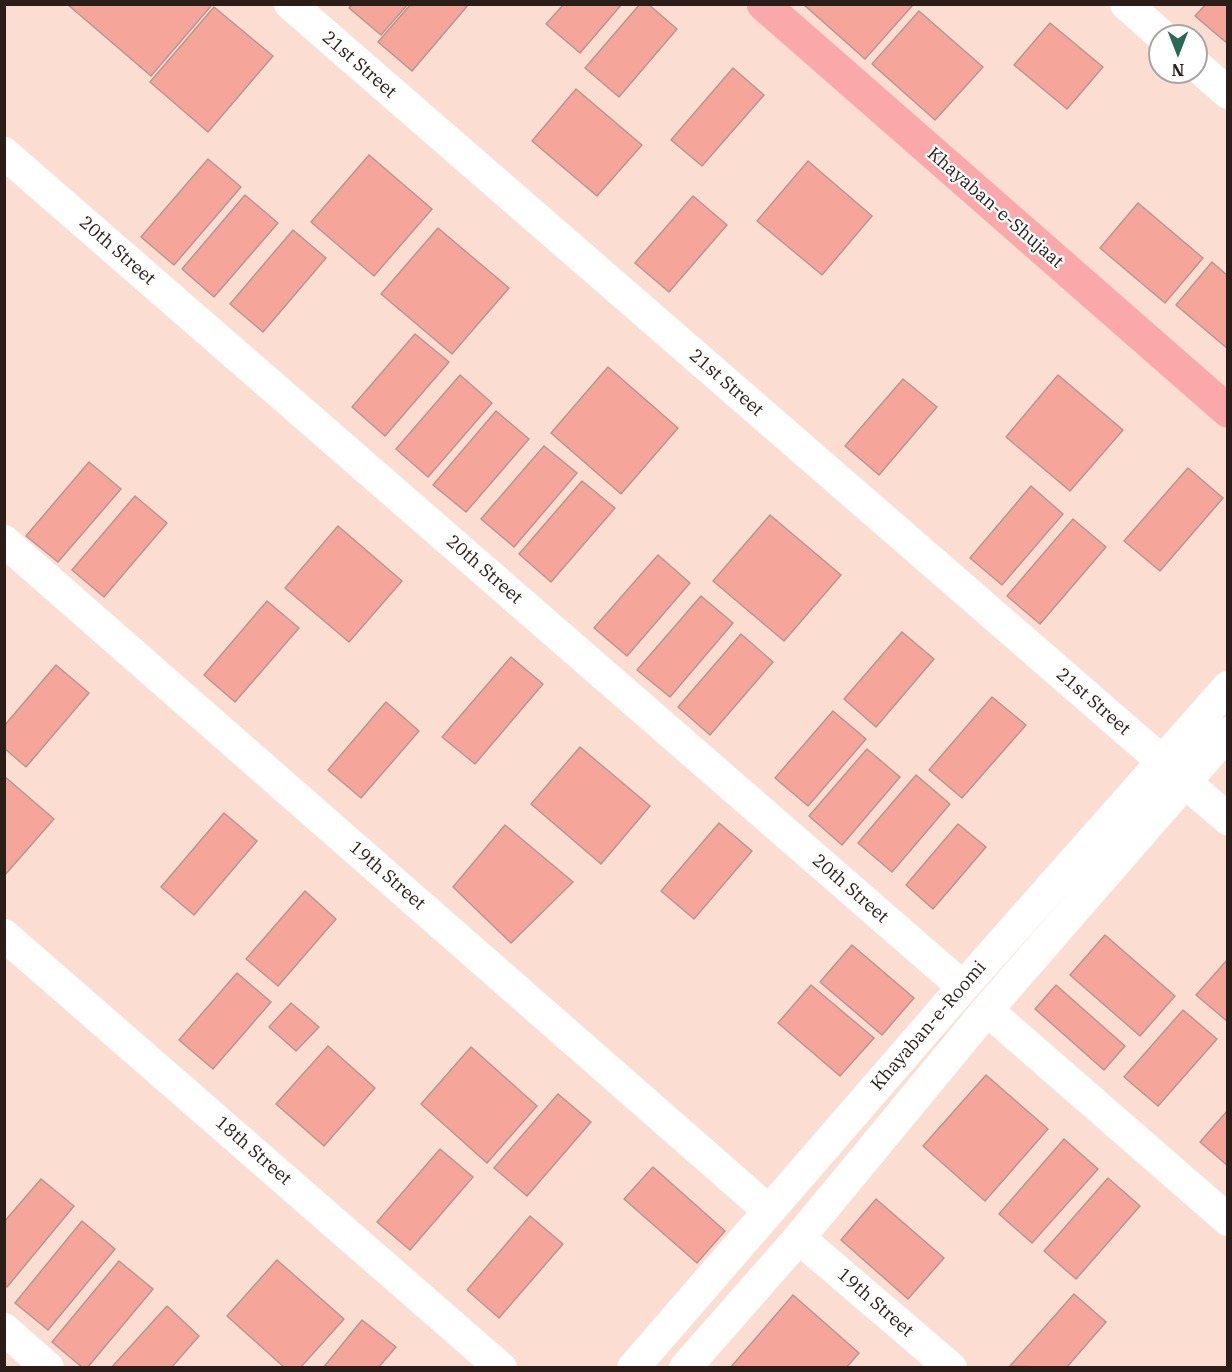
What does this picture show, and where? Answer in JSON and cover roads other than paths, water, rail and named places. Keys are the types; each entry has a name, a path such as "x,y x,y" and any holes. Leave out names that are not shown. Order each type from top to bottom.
{"main road":[{"name":"Khayaban-e-Shujaat","path":"763,4 1227,411"}],"street":[{"name":"21st Street","path":"290,4 1227,819"},
{"path":"1126,4 1148,24"},
{"path":"1208,76 1227,93"},
{"name":"20th Street","path":"4,153 963,987"},
{"name":"19th Street","path":"4,541 769,1211"},
{"name":"Khayaban-e-Roomi","path":"685,1368 799,1238 987,1010 1174,772 1227,687"},
{"name":"Khayaban-e-Roomi","path":"633,1368 963,987 1174,772 1227,733"},
{"name":"18th Street","path":"4,935 501,1368"},
{"path":"987,1010 1227,1220"},
{"name":"19th Street","path":"799,1238 951,1368"},
{"path":"4,1329 48,1368"}]}
